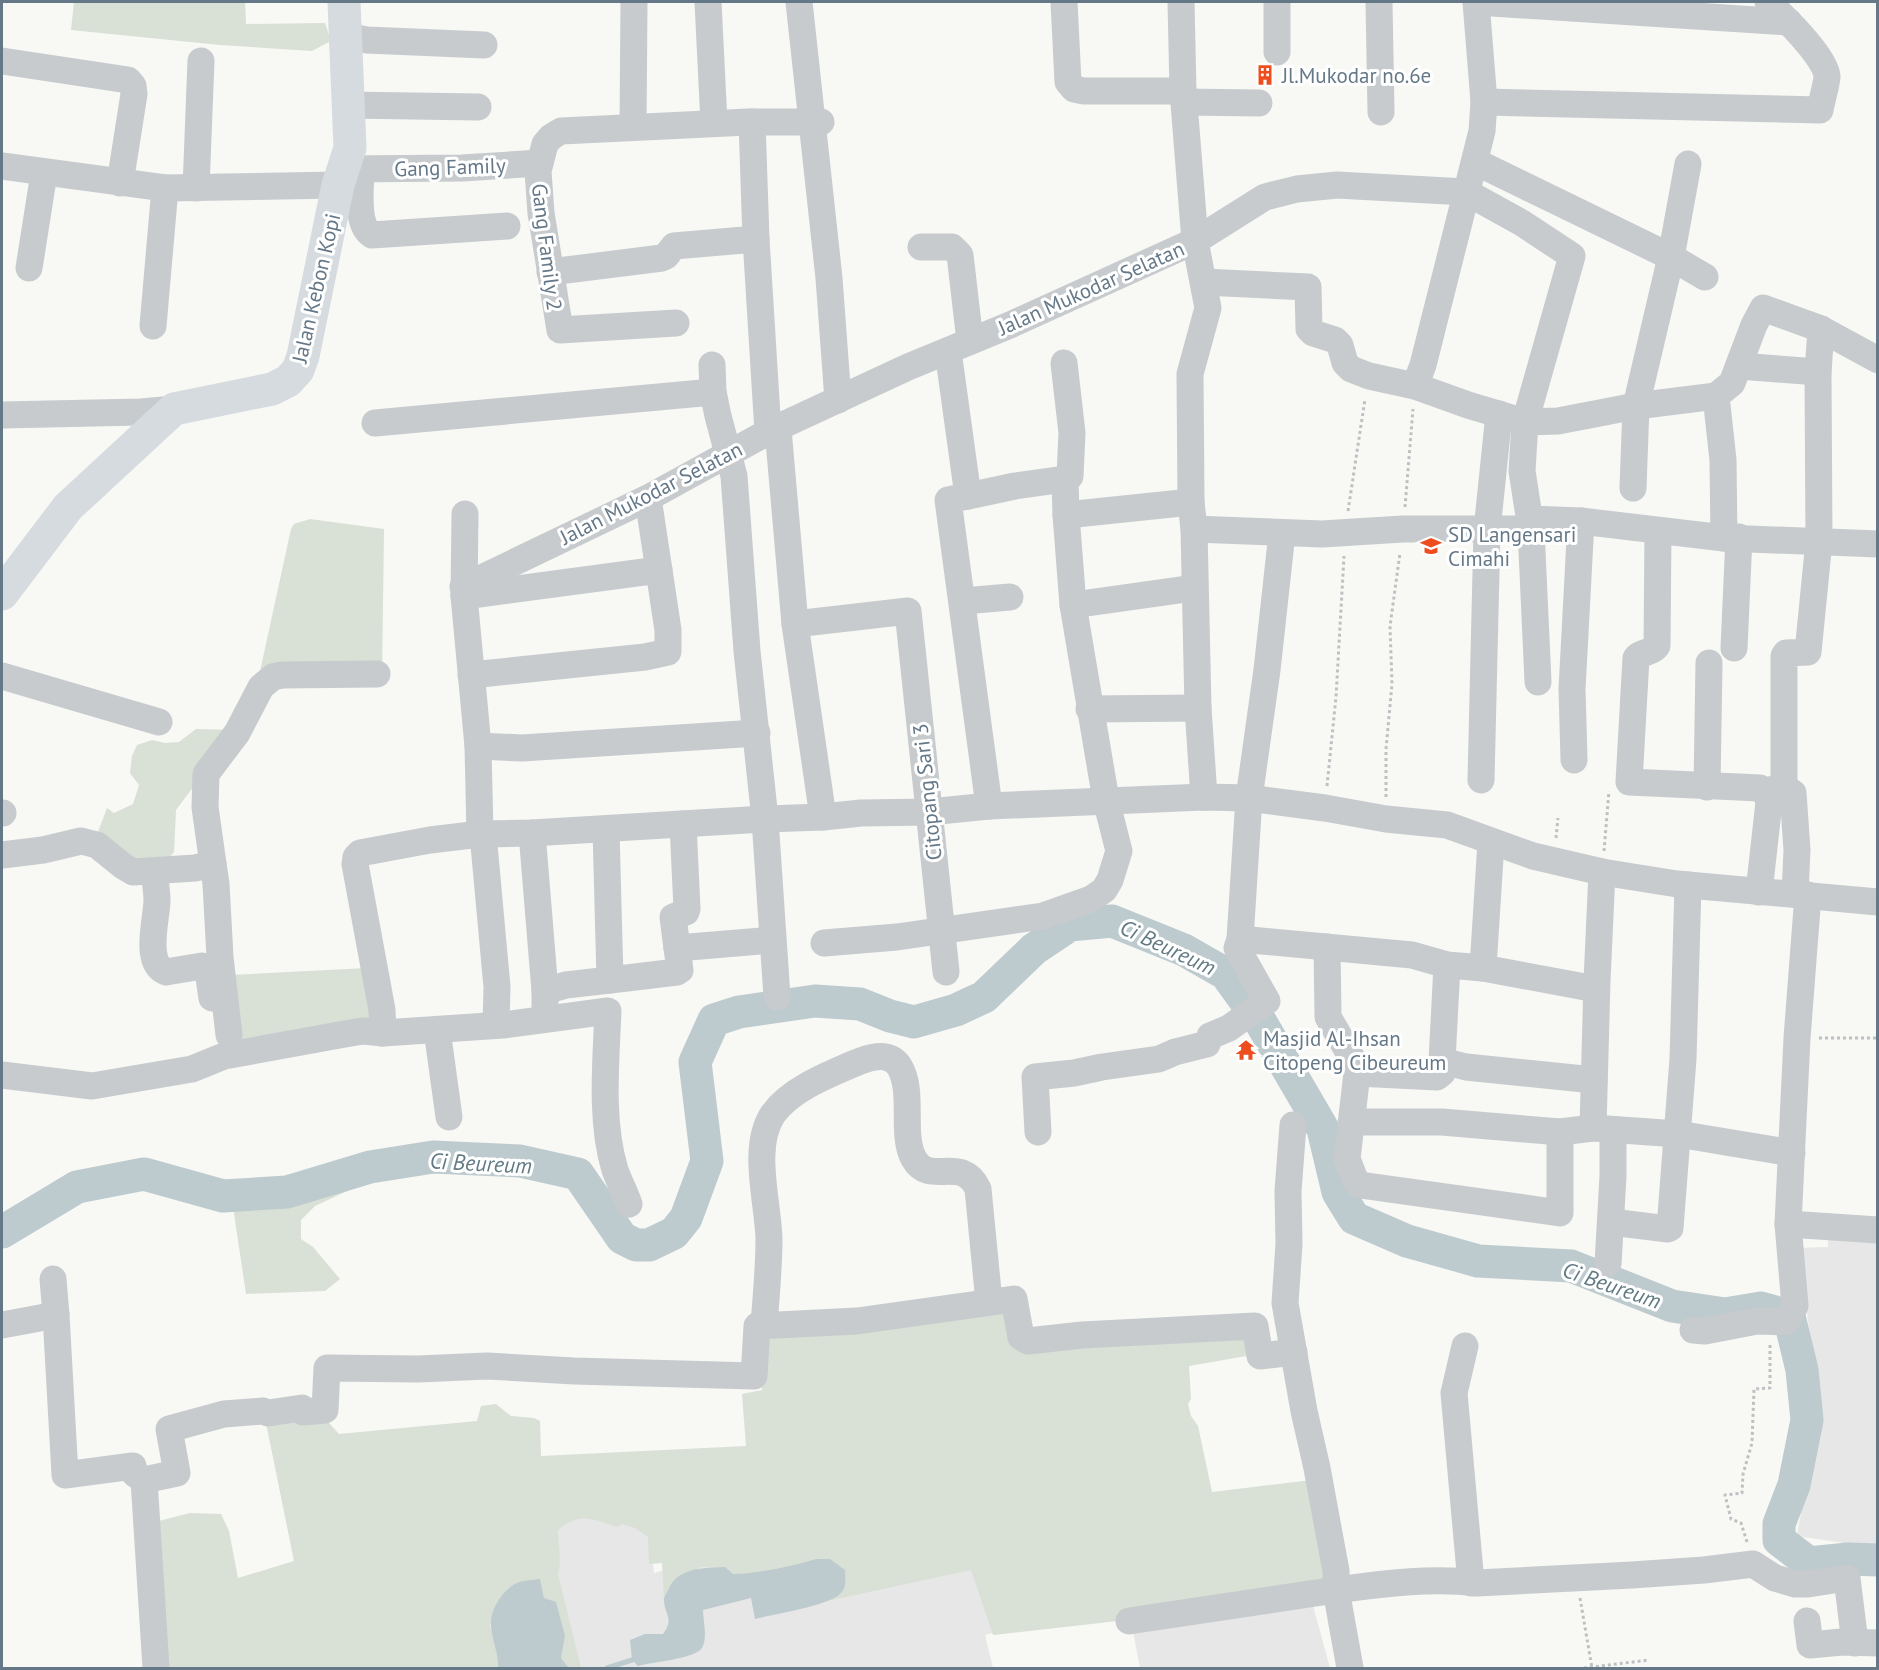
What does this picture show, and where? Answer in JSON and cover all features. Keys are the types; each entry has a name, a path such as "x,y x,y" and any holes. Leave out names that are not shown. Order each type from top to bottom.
{"main road":[{"name":"Jalan Kebon Kopi","path":"174,409 272,389 288,381 298,370 348,174 350,148 344,2"},
{"path":"2,594 68,507 174,409"}],"street":[{"path":"633,127 634,2"},
{"path":"708,2 714,123"},
{"path":"799,2 816,122 838,400"},
{"path":"1064,2 1068,82 1074,89 1084,92 1183,96 1259,103"},
{"path":"1181,2 1183,96 1195,241 1208,308 1190,374 1191,502 1194,529 1198,708 1204,797"},
{"path":"1277,2 1277,52"},
{"path":"1379,2 1381,112"},
{"path":"1415,386 1423,365 1482,131 1484,102 1476,2 1789,22"},
{"path":"1484,102 1820,110 1827,76 1825,67 1789,22 1768,2"},
{"path":"346,36 367,40 484,45"},
{"path":"2,61 128,80 133,86 134,94 120,183"},
{"path":"196,189 201,61"},
{"path":"348,105 478,107"},
{"path":"752,122 756,239 773,431 795,624 823,817"},
{"path":"540,163 545,144 561,131 714,123 816,122"},
{"path":"1476,162 1671,257 1705,277"},
{"name":"Gang Family","path":"2,166 120,183 196,189 348,174 540,163"},
{"name":"Gang Family 2","path":"540,163 538,171 540,202 560,330 676,323"},
{"path":"1633,488 1636,406 1671,257 1688,164"},
{"path":"29,268 44,173"},
{"path":"348,174 364,228 372,235 507,226"},
{"name":"Jalan Mukodar Selatan","path":"464,592 773,431 1195,241 1264,197 1297,189 1337,185 1467,192 1522,223 1572,256"},
{"path":"153,326 165,188"},
{"path":"1538,682 1530,524 1522,471 1525,422 1572,256 1577,213"},
{"path":"550,272 662,258 674,246 756,239"},
{"path":"921,247 952,247 960,255 958,498 963,601 989,806"},
{"path":"1204,282 1308,287 1309,329 1313,333 1335,340 1340,345 1345,363 1351,369 1369,376 1415,386 1525,422 1558,421 1636,406 1716,396 1732,383 1754,325 1763,308 1821,329 1878,360"},
{"path":"1759,892 1769,802 1775,789 1784,656 1786,653 1808,652 1819,541 1818,372 1821,329"},
{"path":"958,498 1015,486 1065,479 1070,476 1071,433 1064,363"},
{"path":"712,364 713,392 734,476 747,651 765,819 777,997"},
{"path":"1739,366 1818,372"},
{"path":"375,423 713,392"},
{"path":"1716,396 1731,538 1734,648"},
{"path":"2,415 141,412 174,409"},
{"path":"1481,780 1487,530 1499,414"},
{"path":"824,943 897,937 1043,916 1091,898 1104,890 1110,880 1119,851 1106,800 1073,605 1065,479"},
{"path":"471,675 666,653 668,630 648,498"},
{"path":"1066,515 1191,502"},
{"path":"465,514 464,592 478,746 481,834 496,987 496,1025"},
{"path":"1194,529 1322,534 1404,529 1487,530 1530,524 1581,521 1731,538 1878,544"},
{"path":"1574,760 1572,689 1581,521"},
{"path":"1658,531 1657,646 1654,650 1640,654 1636,658 1629,782 1775,789 1793,793 1801,895 1784,1316 1705,1331 1693,1330"},
{"path":"1038,1132 1035,1077 1159,1059 1207,1044 1210,1036 1228,1028 1266,1001 1237,948 1240,939 1250,798 1282,533"},
{"path":"464,592 659,570"},
{"path":"1073,605 1194,588"},
{"path":"963,601 1010,597"},
{"name":"Citopang Sari 3","path":"795,624 908,611 946,972"},
{"path":"1707,787 1709,663"},
{"path":"227,1046 216,884 205,807 206,774 237,733 261,687 273,677 377,674"},
{"path":"2,676 159,722"},
{"path":"1089,709 1198,708"},
{"path":"478,746 522,748 757,732"},
{"path":"382,1033 382,1010 355,864 356,857 360,853 430,840 481,834 606,829 861,813 929,812 989,806 1106,800 1250,798 1386,819 1447,825 1533,856 1602,872 1688,885 1878,902"},
{"path":"545,991 566,986 679,971 673,917 686,912 687,909 683,824"},
{"path":"606,829 609,980"},
{"path":"532,833 545,991 545,1020"},
{"path":"2,855 43,850 81,841 97,845 133,872 213,864"},
{"path":"1483,968 1491,842"},
{"path":"154,871 157,901 153,923 153,953 158,968 166,972 202,966 207,971 227,1046"},
{"path":"1602,872 1594,1080 1603,1129 1611,1222 1608,1264"},
{"path":"1611,1222 1670,1228 1683,1059 1688,885"},
{"path":"1240,939 1412,956 1447,965 1483,968 1596,989"},
{"path":"677,948 772,940"},
{"path":"1327,947 1328,1017 1356,1065 1357,1073 1348,1163 1356,1182 1360,1185 1516,1205 1560,1213 1560,1132"},
{"path":"1357,1073 1437,1077 1442,1073 1447,965"},
{"path":"2,1075 92,1086 192,1070 227,1046 363,1031 382,1033 496,1025 608,1011 605,1080 609,1131 615,1169 629,1204"},
{"path":"437,1030 448,1117"},
{"path":"764,1325 769,1239 762,1146 766,1126 785,1101 842,1069 876,1056 892,1059 899,1066 904,1082 910,1145 914,1159 921,1168 932,1172 964,1173 973,1178 978,1189 989,1302"},
{"path":"1442,1061 1466,1066 1594,1080"},
{"path":"1352,1122 1442,1122 1560,1132 1603,1129 1678,1134 1792,1153"},
{"path":"1293,1125 1288,1191 1289,1244 1285,1303 1336,1571 1336,1590 1350,1668"},
{"path":"1788,1224 1878,1230"},
{"path":"53,1279 65,1475 133,1466 135,1474 144,1480 177,1473 169,1429 224,1414 263,1411 268,1413 302,1408 303,1412 325,1410 327,1368 418,1369 488,1366 754,1376 757,1326 857,1321 1014,1299 1021,1337 1028,1341 1082,1335 1256,1326 1260,1356 1294,1352"},
{"path":"2,1325 56,1315"},
{"path":"1465,1346 1454,1393 1471,1582"},
{"path":"144,1480 156,1668"},
{"path":"1129,1621 1405,1581 1577,1579 1704,1570 1753,1564 1775,1578 1795,1584 1847,1578 1866,1643 1810,1645 1807,1621"}],"path":[{"path":"1325,808 1336,697 1344,531 1369,376"},
{"path":"1386,819 1386,749 1392,684 1390,626 1404,529 1415,386"},
{"path":"1602,872 1609,786 1629,782"},
{"path":"1797,1038 1878,1038"},
{"path":"1753,1564 1741,1523 1731,1519 1725,1495 1742,1493 1743,1474 1752,1443 1754,1389 1770,1388 1784,1316"},
{"path":"1577,1579 1592,1668"},
{"path":"1584,1668 1649,1660"}],"shaded area":[{"path":"74,2 245,2 246,24 325,23 331,41 312,51 220,45 71,30"},
{"path":"310,519 384,529 382,677 256,690 291,529 294,524"},
{"path":"196,729 236,730 176,810 174,852 160,869 92,848 107,808 114,813 133,804 139,785 130,773 132,756 137,745 152,740 165,743 179,742"},
{"path":"367,968 375,1021 226,1051 232,975"},
{"path":"352,1171 385,1176 315,1206 301,1220 301,1239 313,1247 340,1279 325,1291 246,1294 232,1200"},
{"path":"1829,1228 1877,1229 1877,1548 1797,1536 1819,1409 1799,1248 1828,1247"},
{"path":"1003,1304 1017,1345 1250,1332 1258,1354 1189,1366 1191,1399 1188,1404 1191,1416 1198,1426 1212,1492 1312,1480 1329,1578 1162,1616 993,1635 971,1570 827,1601 842,1593 816,1559 774,1569 733,1574 725,1567 700,1567 670,1585 664,1598 662,1563 649,1564 648,1537 635,1528 622,1524 617,1527 586,1518 573,1520 558,1530 560,1557 558,1574 581,1668 567,1666 561,1658 565,1636 544,1598 540,1579 490,1624 498,1656 498,1668 157,1668 151,1523 190,1513 221,1514 229,1531 238,1578 294,1561 266,1423 306,1418 329,1423 339,1434 477,1421 481,1406 496,1404 511,1416 534,1418 540,1421 541,1456 746,1446 742,1394 762,1390 758,1338"},
{"path":"647,1506 654,1573 841,1520 966,1553 1038,1620 985,1635 993,1668 509,1668 500,1530"},
{"path":"816,1559 830,1559 845,1570 844,1588 835,1598 814,1606 755,1619 751,1598 703,1610 705,1639 698,1652 638,1666 632,1660 630,1640 645,1634 663,1634 669,1620 664,1597 672,1582 685,1573 692,1570 725,1567 733,1574 754,1572"},
{"path":"540,1579 544,1598 556,1602 565,1636 561,1658 567,1666 572,1668 498,1668 491,1626 495,1607 502,1595 512,1586 523,1581"},
{"path":"1312,1602 1330,1668 1140,1668 1132,1626"}],"waterway":[{"name":"Ci Beureum","path":"2,1232 77,1187 144,1174 223,1196 287,1192 370,1167 433,1157 520,1161 578,1174 622,1238 636,1245 649,1245 674,1233 686,1218 707,1161 695,1062 714,1020 739,1012 815,1001 860,1004 890,1016 914,1022 956,1010 984,997 1034,949 1070,925 1112,921 1184,950 1226,974 1260,1021 1323,1129 1338,1192 1354,1218 1407,1241 1478,1261 1571,1266 1672,1306 1725,1314 1761,1308 1789,1316 1802,1370 1807,1420 1794,1485 1779,1524 1779,1540 1809,1563 1848,1559 1878,1560"},
{"path":"607,1668 632,1660"}],"place":[{"name":"Jl.Mukodar no.6e","path":"1265,75"},
{"name":"SD Langensari Cimahi","path":"1431,546"},
{"name":"Masjid Al-Ihsan Citopeng Cibeureum","path":"1246,1050"}]}
